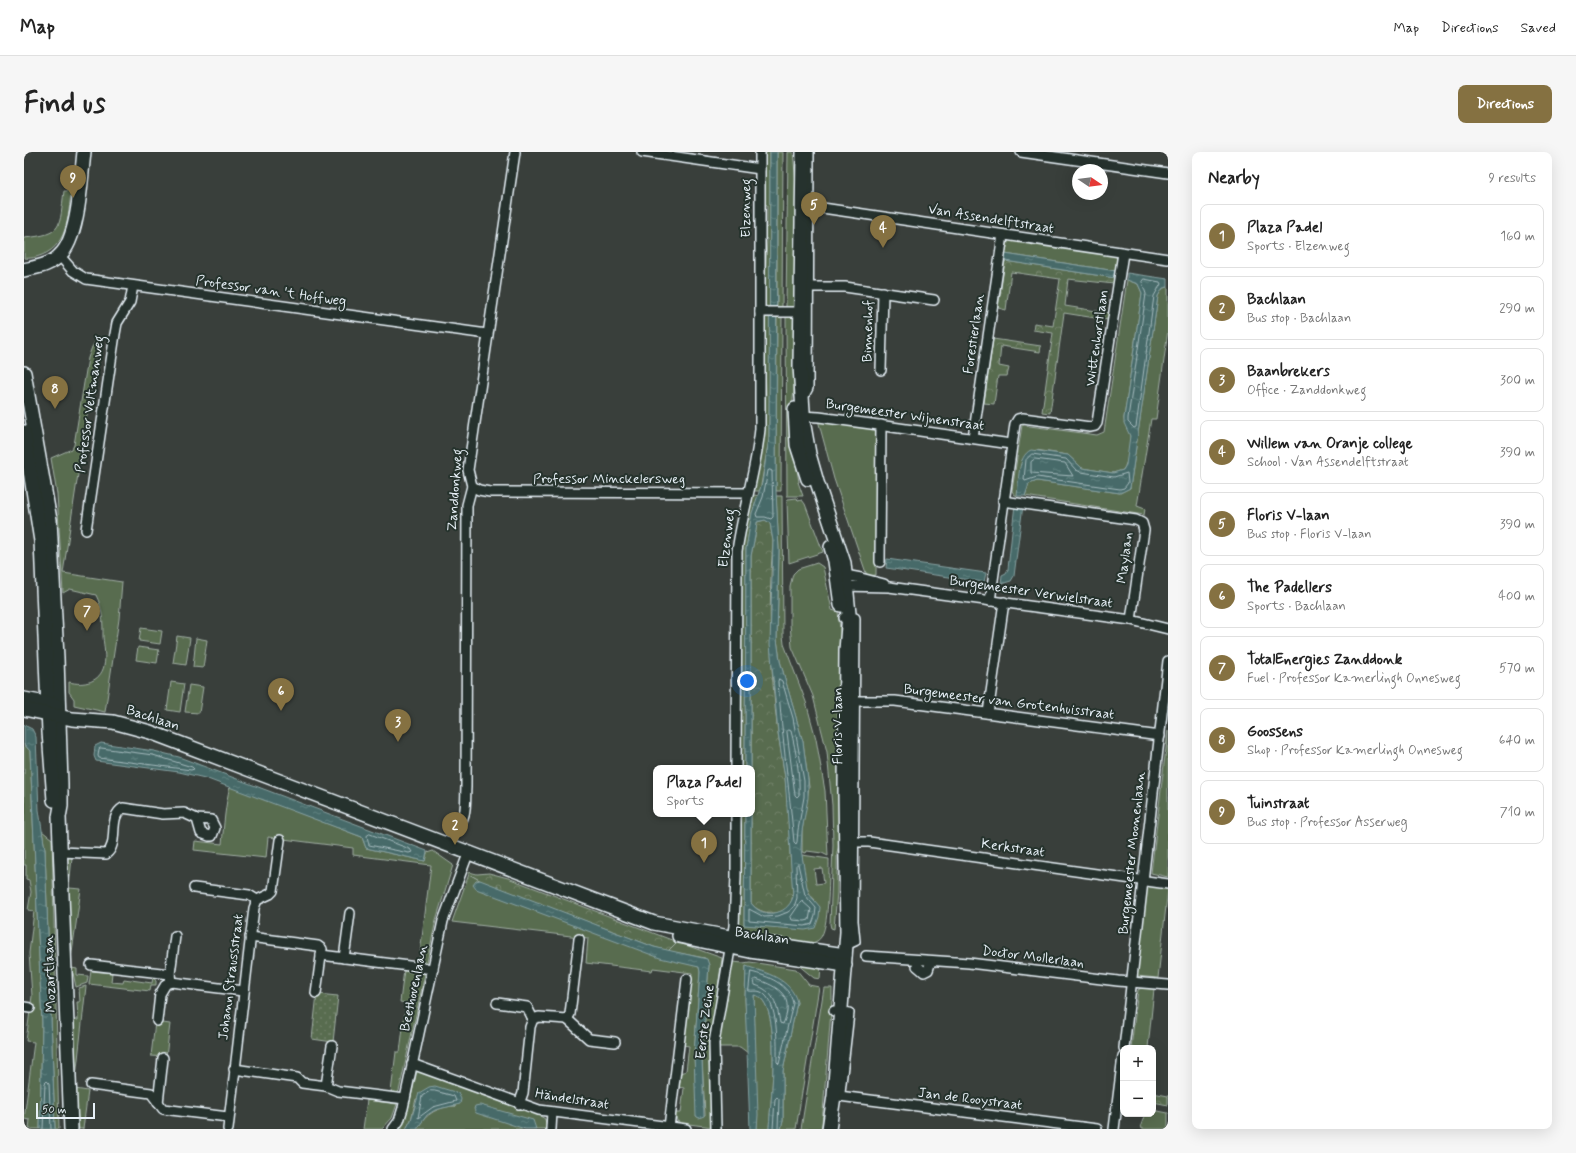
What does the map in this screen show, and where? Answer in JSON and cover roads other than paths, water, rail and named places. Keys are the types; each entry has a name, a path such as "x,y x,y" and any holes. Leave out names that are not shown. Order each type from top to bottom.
{"main road":[{"path":"24,270 49,263 60,256 65,250 73,231 84,152"},
{"name":"Floris V-laan","path":"796,152 802,187"},
{"name":"Floris V-laan","path":"799,416 802,400 800,366 803,152"},
{"name":"Floris V-laan","path":"800,366 795,396 809,454 841,549 842,580 846,618 845,828 842,956 837,1012"},
{"path":"24,373 50,520 54,710"},
{"path":"24,432 41,541 54,710"},
{"path":"24,699 54,710"},
{"path":"24,709 54,710"},
{"name":"Bachlaan","path":"54,710 114,722 157,734 468,854 654,923 667,932 681,937 842,956"},
{"name":"Mozartlaan","path":"54,710 61,806 59,817 71,1129"},
{"path":"822,1129 837,1012"},
{"path":"829,1129 837,1012"}],"street":[{"name":"Zanddonkweg","path":"455,828 461,825 464,815 465,801 466,512 472,486 468,470 515,152"},
{"path":"642,152 760,169"},
{"name":"Elzenweg","path":"736,765 737,551 757,455 760,429 764,312 760,152"},
{"name":"Floris V-laan","path":"802,400 808,388 810,152"},
{"path":"1021,152 1168,173"},
{"name":"Van Assendelftstraat","path":"809,206 1168,259"},
{"name":"Forestierlaan","path":"973,438 1003,235"},
{"name":"Wittenhorstlaan","path":"1011,444 1014,424 1018,419 1023,418 1090,427 1095,426 1099,417 1123,253"},
{"name":"Professor van 't Hoffweg","path":"60,256 73,271 86,279 487,334"},
{"name":"Professor Veltmanweg","path":"86,530 114,334 117,323 130,302 133,286"},
{"name":"Binnenhof","path":"809,287 845,286 934,300"},
{"name":"Binnenhof","path":"881,370 883,292"},
{"path":"764,312 801,312"},
{"name":"Burgemeester Wijnenstraat","path":"799,416 881,425 1011,444"},
{"path":"880,562 881,425"},
{"path":"990,601 1011,444"},
{"name":"Professor Minckelersweg","path":"472,486 479,490 490,492 748,493"},
{"name":"Maylaan","path":"1004,501 1136,520 1142,523 1144,530 1130,620"},
{"name":"Burgemeester Verwielstraat","path":"842,580 1130,620 1168,629"},
{"path":"988,713 1004,602"},
{"name":"Floris V-laan","path":"842,956 855,941 853,921 853,842 855,618 846,618"},
{"name":"Burgemeester Moonenlaan","path":"1124,1045 1168,661"},
{"name":"Burgemeester van Grotenhuisstraat","path":"854,701 889,701 1160,736"},
{"path":"61,852 74,851 106,854 111,847 118,811 123,808 163,814 184,812 197,819"},
{"path":"731,942 736,876 736,817"},
{"name":"Johann Straussstraat","path":"228,1129 228,1117 254,908 257,900 273,891 280,840"},
{"name":"Kerkstraat","path":"853,842 876,843 1168,884"},
{"name":"Beethovenlaan","path":"393,1129 399,1121 405,1099 432,969 448,904 468,854"},
{"path":"194,888 249,895 257,900"},
{"path":"344,958 350,913"},
{"path":"157,1021 160,994 171,978 175,936"},
{"path":"250,937 318,946 321,952 316,993"},
{"path":"567,1019 570,1014 579,939"},
{"name":"Eerste Zeine","path":"716,1129 714,1043 731,942"},
{"path":"321,952 344,958 432,969"},
{"name":"Doctor Mollerlaan","path":"866,956 1013,968 1168,985"},
{"path":"91,965 243,991"},
{"path":"668,1127 687,979"},
{"path":"497,1003 527,1007 533,1019 530,1027 523,1093 519,1104"},
{"path":"835,1129 849,1013 837,1012"},
{"path":"533,1019 539,1017 567,1019 589,1039 615,1042"},
{"path":"326,1086 332,1046"},
{"path":"158,1103 163,1058"},
{"name":"Händelstraat","path":"412,1064 539,1110 686,1129"},
{"path":"234,1069 297,1078 302,1083 326,1086 338,1091 405,1099"},
{"path":"1114,1129 1120,1080"},
{"path":"91,1085 151,1093 163,1109 228,1117"},
{"name":"Jan de Rooystraat","path":"839,1096 1098,1129"},
{"path":"551,1129 552,1112"}],"water":[{"path":"770,152 777,152 776,491 779,550 777,639 780,661 803,742 808,780 808,798 802,831 801,849 809,894 820,907 819,917 815,928 805,930 744,925 745,817 751,817 751,903 761,911 774,913 785,908 793,897 785,777 778,732 770,644 773,541 770,523 765,520 757,522 751,556 751,765 745,765 746,549 752,513 762,483 769,439"},
{"path":"1005,254 1116,271 1115,278 1005,261"},
{"path":"1127,273 1168,279 1168,287 1163,288 1158,296 1130,488 1120,493 1037,481 1029,484 1025,496 1017,496 1021,464 1026,453 1031,450 1068,455 1082,468 1113,473 1123,470 1126,465 1130,436 1124,423 1124,418 1142,293 1138,284 1127,280"},
{"path":"1015,504 1023,505 1014,576 1011,581 1001,584 1002,575 1006,573 1008,569"},
{"path":"887,559 986,573 984,582 886,568"},
{"path":"24,725 32,729 36,737 39,810 45,850 55,1129 40,1129 42,1023 30,751 24,744"},
{"path":"101,743 154,751 179,757 427,851 425,861 366,848 362,837 205,778 179,772 96,761 94,756 95,746"},
{"path":"480,880 654,947 707,959 709,965 702,1058 704,1116 699,1118 696,1116 694,1054 700,972 699,967 660,958 476,889 473,885 476,881"},
{"path":"746,966 770,974 784,982 794,994 797,1002 783,1071 783,1121 781,1129 769,1129 773,1078 772,1033 769,1014 763,1001 754,995 758,1115 757,1129 750,1129 745,999"},
{"path":"435,1086 458,1093 461,1099 460,1104 435,1110 427,1115 417,1129 406,1129 411,1120 419,1093 429,1087"},
{"path":"480,1105 533,1120 536,1129 525,1129 476,1113 474,1109 475,1106"}],"place":[{"name":"Tuinstraat","path":"73,198"},
{"name":"Floris V-laan","path":"814,225"},
{"name":"Willem van Oranje college","path":"883,248"},
{"name":"Goossens","path":"55,409"},
{"name":"TotalEnergies Zanddonk","path":"87,631"},
{"name":"The Padellers","path":"281,711"},
{"name":"Baanbrekers","path":"398,742"},
{"name":"Bachlaan","path":"455,845"},
{"name":"Plaza Padel","path":"704,863"}]}
